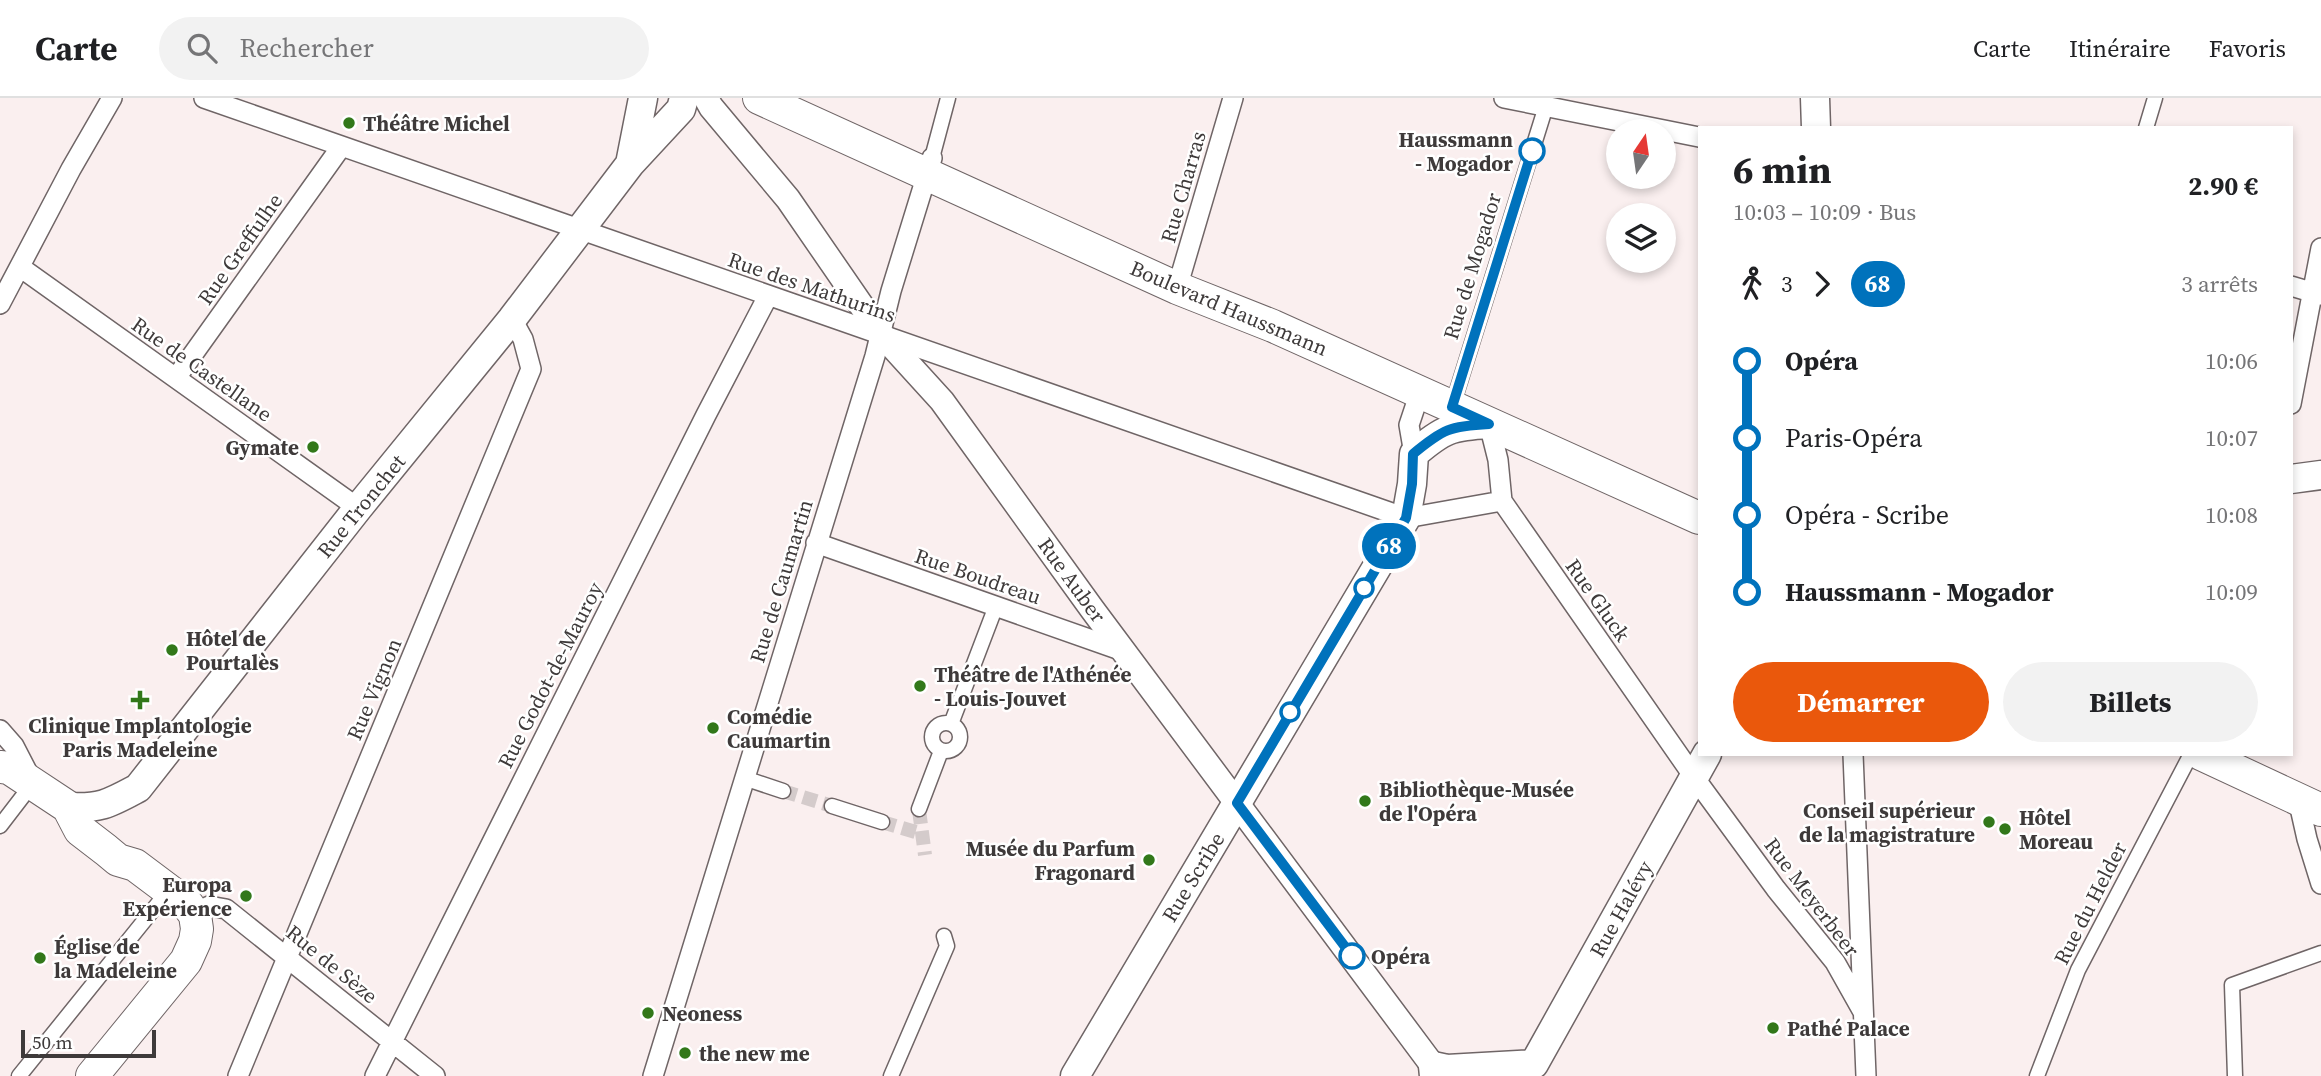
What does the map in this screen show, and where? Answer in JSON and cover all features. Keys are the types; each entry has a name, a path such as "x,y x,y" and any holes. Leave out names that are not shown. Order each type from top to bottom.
{"main road":[{"name":"Rue Tronchet","path":"630,164 643,98"},
{"name":"Boulevard Haussmann","path":"759,98 929,166 1180,279 1273,326 1698,518"},
{"path":"1815,98 1816,126"},
{"name":"Rue Tronchet","path":"68,807 91,809 138,788 358,508 512,319 630,164 682,104"},
{"path":"1413,454 1447,429 1489,424"},
{"name":"Rue Scribe","path":"1075,1076 1406,518 1412,484 1413,454"},
{"path":"2293,479 2321,475"},
{"path":"2205,756 2309,805"},
{"name":"Rue Halévy","path":"1534,1070 1701,765"},
{"path":"0,767 9,768 33,782 68,807 80,830 118,860 135,865 169,890 187,904 195,915 195,941 186,961 92,1076"},
{"path":"1434,1071 1534,1070"}],"street":[{"path":"0,304 71,169 112,98"},
{"name":"Rue des Mathurins","path":"204,98 1406,518"},
{"name":"Rue de Caumartin","path":"653,1076 881,334 891,291 948,98"},
{"name":"Rue Charras","path":"1180,279 1233,98"},
{"path":"1504,98 1547,102 1698,137"},
{"path":"2147,126 2155,98"},
{"path":"682,104 709,102"},
{"name":"Rue Auber","path":"709,102 788,199 881,334 942,401 1092,609 1434,1071"},
{"name":"Rue de Mogador","path":"1452,407 1547,102"},
{"name":"Rue Greffulhe","path":"176,378 341,147"},
{"path":"2293,396 2317,294 2321,248"},
{"name":"Rue de Castellane","path":"20,267 358,508"},
{"path":"2293,287 2317,294"},
{"name":"Rue Godot-de-Mauroy","path":"375,1076 768,296"},
{"name":"Rue Vignon","path":"238,1076 531,369 523,339 512,319"},
{"path":"1413,454 1409,425 1420,393"},
{"path":"1406,518 1502,501 1498,460 1489,424"},
{"name":"Rue Gluck","path":"1502,501 1657,724 1701,765"},
{"name":"Rue Boudreau","path":"816,543 1126,652"},
{"path":"951,724 996,606"},
{"path":"951,724 958,730 958,744 951,751 941,751 932,741 932,733 938,725 951,724"},
{"path":"0,730 14,746 33,782 0,826"},
{"path":"919,809 941,751"},
{"path":"1853,756 1866,1076"},
{"name":"Rue du Helder","path":"2037,1076 2078,970 2190,756"},
{"name":"Rue Meyerbeer","path":"1701,765 1721,814 1835,962 1862,1010"},
{"path":"744,778 783,791"},
{"path":"2309,805 2307,839 2321,884"},
{"path":"832,806 882,822"},
{"path":"19,1076 169,890"},
{"name":"Rue de Sèze","path":"195,915 209,906 226,909 435,1076"},
{"path":"891,1076 947,946 944,936"},
{"path":"2235,1076 2232,985 2321,953"}],"tunnel":[{"path":"783,791 832,806"},
{"path":"919,810 925,855"},
{"path":"882,822 922,834"}],"bus line":[{"name":"68","path":"1352,956 1237,803 1406,518 1412,484 1413,454 1447,429 1489,424 1452,407 1532,151"}],"place":[{"name":"Théâtre Michel","path":"349,123"},
{"name":"Haussmann - Mogador","path":"1532,151"},
{"name":"Gymate","path":"313,447"},
{"name":"Hôtel de Pourtalès","path":"172,650"},
{"name":"Théâtre de l'Athénée - Louis-Jouvet","path":"920,686"},
{"name":"Clinique Implantologie Paris Madeleine","path":"140,700"},
{"name":"Comédie Caumartin","path":"713,728"},
{"name":"Bibliothèque-Musée de l'Opéra","path":"1365,801"},
{"name":"Conseil supérieur de la magistrature","path":"1989,822"},
{"name":"Hôtel Moreau","path":"2005,829"},
{"name":"Musée du Parfum Fragonard","path":"1149,860"},
{"name":"Europa Expérience","path":"246,896"},
{"name":"Opéra","path":"1352,956"},
{"name":"Église de la Madeleine","path":"40,958"},
{"name":"Neoness","path":"648,1013"},
{"name":"Pathé Palace","path":"1773,1028"},
{"name":"the new me","path":"685,1053"}]}
